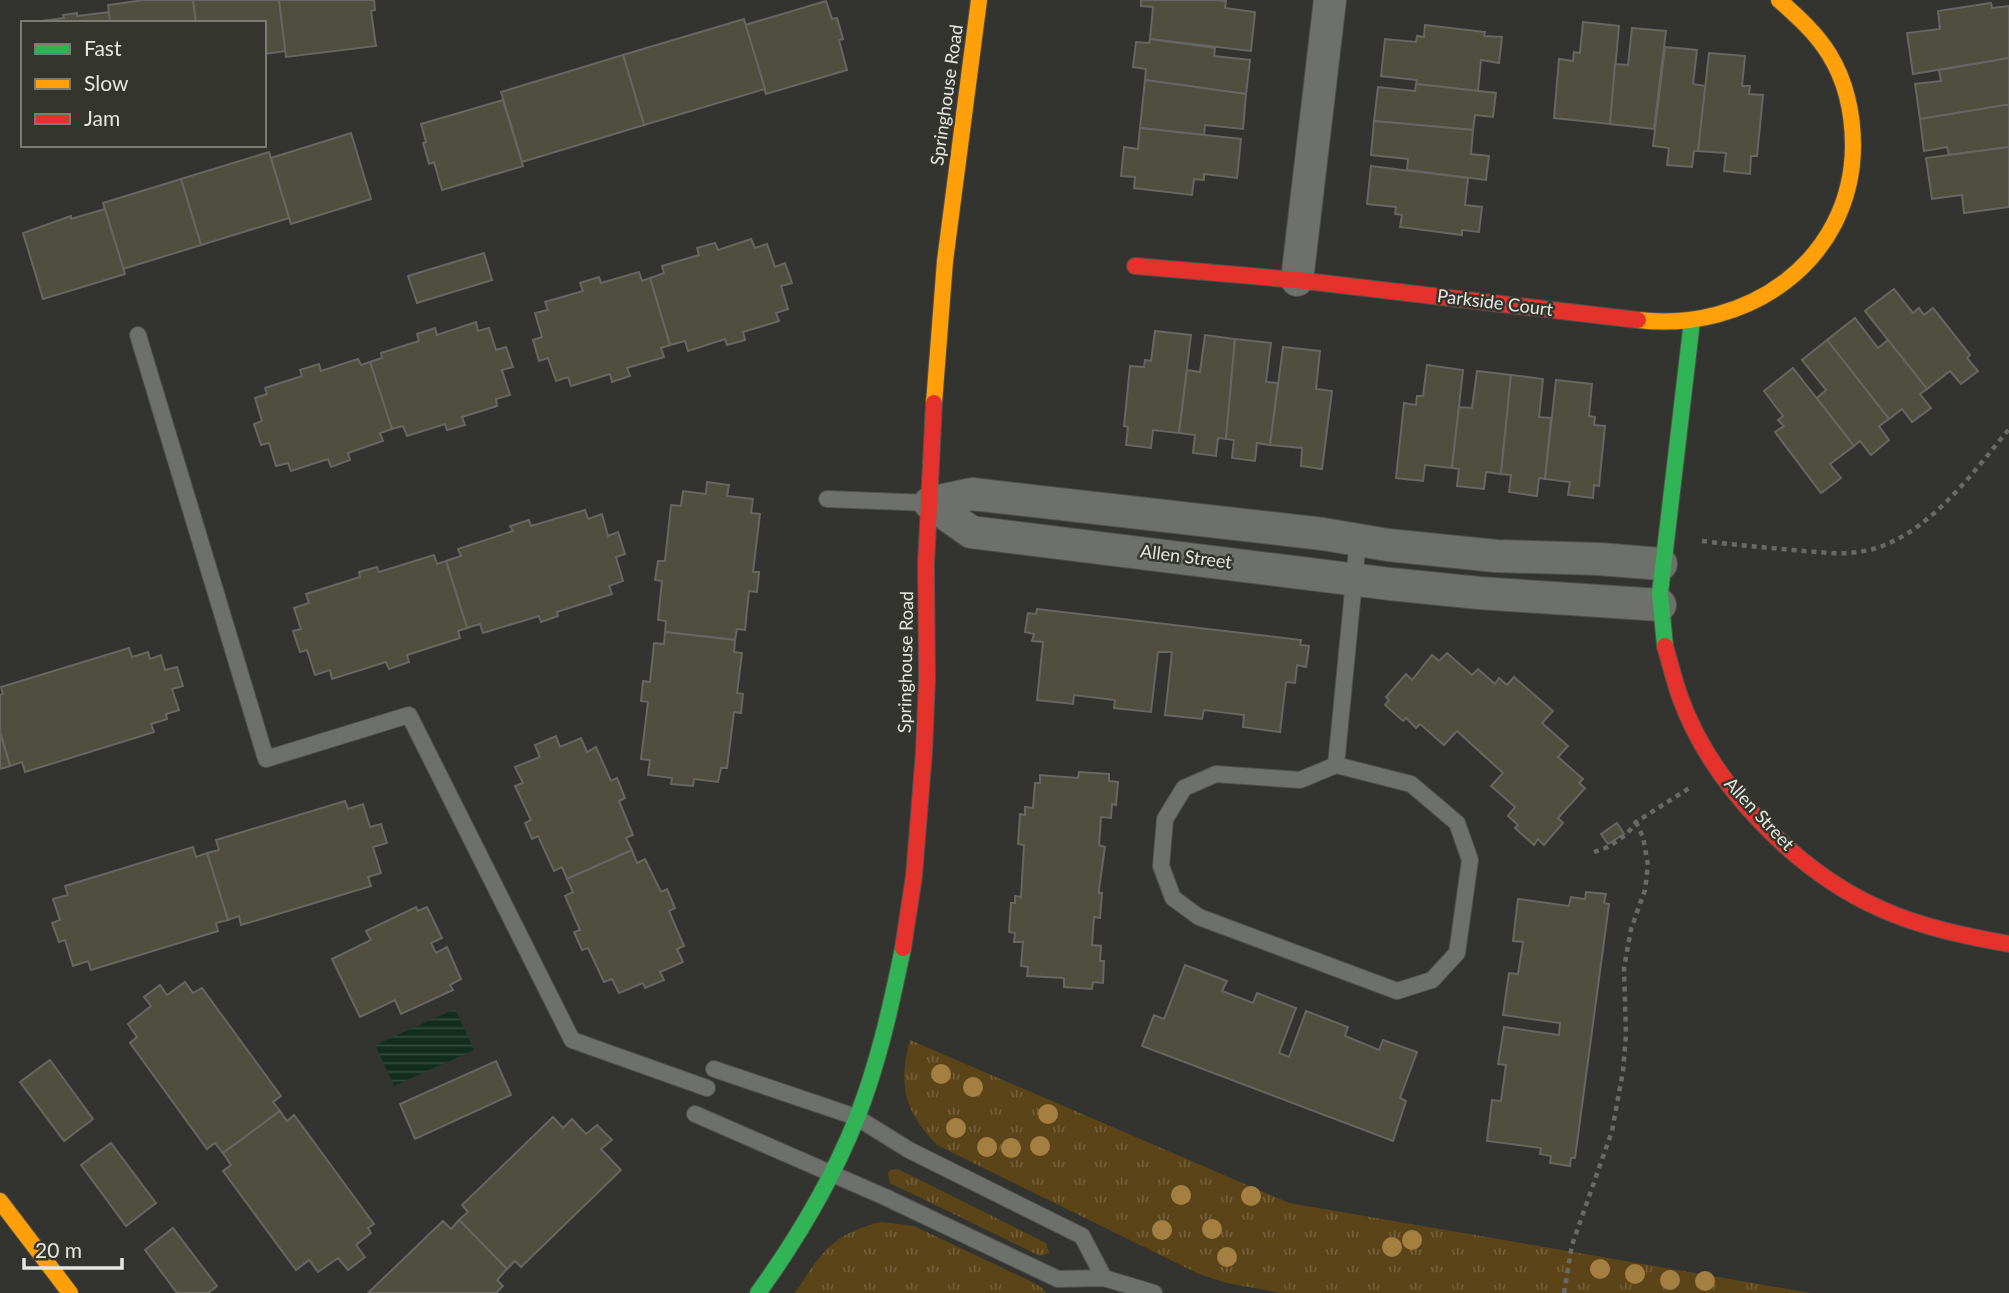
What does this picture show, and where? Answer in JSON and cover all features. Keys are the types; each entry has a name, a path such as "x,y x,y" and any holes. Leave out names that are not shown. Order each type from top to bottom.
{"street":[{"name":"Springhouse Road","path":"758,1293 779,1264 832,1173 856,1117 889,1016 900,958 917,842 927,690 926,588 939,326 979,0"},
{"path":"1297,280 1330,0"},
{"name":"Parkside Court","path":"1135,266 1297,280 1659,323 1692,321 1733,311 1771,293 1804,268 1828,238 1844,205 1853,170 1850,103 1838,69 1820,38 1794,11 1779,0"},
{"path":"1660,605 1661,564 1668,539 1692,321"},
{"name":"Allen Street","path":"930,503 972,494 1496,556 1661,564"},
{"name":"Allen Street","path":"930,503 971,532 1479,593 1660,605 1664,648 1681,700 1718,769 1774,836 1816,871 1863,900 1913,922 1952,934 2009,944"},
{"path":"0,1201 70,1293"}],"lane":[{"path":"138,335 266,759 409,715 572,1040 706,1088"},
{"path":"827,499 930,503"},
{"path":"1336,765 1358,540"},
{"path":"1336,765 1411,784 1457,823 1470,860 1457,953 1432,980 1397,991 1199,917 1173,898 1161,866 1164,830 1166,818 1184,788 1216,774 1300,780 1336,765"},
{"path":"714,1069 856,1117 909,1150 1082,1236 1104,1278"},
{"path":"695,1114 832,1173 1058,1279 1104,1278 1154,1293"},
{"path":"1096,1293 1104,1278"}],"path":[{"path":"1697,541 1830,553 1858,552 1885,545 1926,521 1969,477 2009,429"},
{"path":"1594,852 1608,847 1627,834 1636,822 1718,769"},
{"path":"1563,1293 1572,1245 1612,1131 1621,1083 1626,1035 1624,968 1631,929 1644,890 1647,865 1643,838 1636,822"}],"green space":[{"path":"910,1040 1289,1203 1811,1293 1281,1293 1226,1283 1199,1274 937,1145 917,1121 907,1097 905,1071"},
{"path":"898,1169 1046,1243 1049,1253 1040,1256 890,1183 888,1173"},
{"path":"881,1222 914,1226 1026,1279 1046,1293 795,1293 821,1256 839,1239"}],"shaded area":[{"path":"455,1009 474,1050 394,1086 375,1045"}],"building":[{"path":"144,0 193,0 196,21 110,21 108,5"},
{"path":"193,0 279,0 286,51 266,54 266,21 196,21"},
{"path":"279,0 374,0 375,10 371,11 376,46 286,57"},
{"path":"1141,0 1226,1 1225,8 1255,12 1251,51 1150,39 1153,7 1141,6"},
{"path":"826,1 832,19 837,18 843,39 839,40 847,70 766,94 745,25"},
{"path":"1991,3 1992,8 2009,6 2009,58 1913,74 1907,33 1940,29 1938,11"},
{"path":"109,12 110,21 41,21 77,13 77,16"},
{"path":"744,19 765,89 644,125 623,55"},
{"path":"1583,22 1619,26 1610,124 1554,118 1559,59 1573,61 1574,52 1580,53"},
{"path":"1425,25 1485,32 1484,36 1502,37 1499,63 1481,60 1478,91 1416,84 1417,80 1381,76 1385,39 1416,42 1417,36 1424,37"},
{"path":"1632,28 1666,31 1654,129 1610,124 1615,64 1628,65"},
{"path":"1150,39 1215,48 1214,56 1250,60 1246,94 1145,80 1146,69 1133,67 1136,42 1149,43"},
{"path":"1665,47 1697,50 1693,84 1706,86 1698,151 1694,151 1692,167 1667,165 1669,148 1653,146"},
{"path":"1709,53 1745,56 1742,86 1750,86 1749,94 1763,95 1757,156 1751,156 1750,174 1724,171 1726,153 1698,151"},
{"path":"623,55 644,125 522,162 501,92"},
{"path":"2009,58 2009,105 1920,119 1915,84 1941,81 1939,70"},
{"path":"1145,80 1246,94 1243,129 1205,125 1204,135 1140,128"},
{"path":"1416,84 1496,93 1493,117 1475,115 1473,130 1374,121 1378,87 1415,91"},
{"path":"503,100 523,166 442,190 434,162 429,164 421,124"},
{"path":"2009,105 2009,147 1949,155 1947,147 1924,151 1920,119"},
{"path":"1374,121 1473,130 1471,154 1489,156 1486,180 1407,170 1408,159 1371,155"},
{"path":"1140,128 1241,139 1237,178 1204,174 1204,180 1194,179 1192,195 1134,188 1135,177 1121,176 1124,147 1138,149"},
{"path":"351,133 371,199 291,224 271,158"},
{"path":"2009,147 2009,207 1964,213 1962,195 1932,199 1926,158"},
{"path":"269,152 289,218 201,245 181,179"},
{"path":"1371,166 1468,178 1465,205 1482,207 1479,232 1462,230 1462,235 1400,227 1402,215 1395,214 1396,207 1367,204"},
{"path":"181,179 201,245 123,269 103,203"},
{"path":"105,209 125,274 43,299 23,233 71,216 71,219"},
{"path":"751,239 755,248 767,244 775,267 785,263 792,283 781,286 788,309 776,313 779,321 743,332 745,340 727,345 725,339 688,351 685,341 670,345 650,278 664,273 662,266 699,255 697,248 715,243 718,250"},
{"path":"484,253 492,280 417,303 408,276"},
{"path":"639,272 642,281 650,278 670,345 661,348 664,357 627,368 630,376 612,382 610,374 571,386 568,377 556,381 548,358 539,361 533,340 542,337 535,313 548,310 545,302 583,291 580,283 599,277 601,283"},
{"path":"1894,289 1913,313 1919,308 1924,315 1933,308 1970,355 1967,358 1978,371 1961,384 1950,371 1927,389 1865,311"},
{"path":"1855,318 1878,348 1888,340 1927,389 1920,394 1931,408 1912,422 1902,409 1889,419 1827,340"},
{"path":"476,322 478,331 489,328 496,350 506,347 513,367 502,370 510,395 496,399 497,406 462,417 465,425 447,430 445,424 407,436 403,426 392,429 370,362 382,358 381,353 419,341 417,334 435,328 437,335"},
{"path":"1155,331 1191,335 1179,433 1153,430 1151,448 1126,445 1128,427 1124,426 1130,366 1144,367 1145,360 1151,361"},
{"path":"1205,335 1235,339 1226,439 1218,438 1216,456 1193,453 1195,435 1179,433 1187,370 1200,372"},
{"path":"1235,339 1271,343 1266,382 1278,383 1270,445 1257,443 1255,461 1232,458 1234,440 1226,439"},
{"path":"1827,340 1889,419 1879,426 1889,440 1871,455 1860,441 1854,446 1817,398 1826,390 1802,360"},
{"path":"1283,347 1320,351 1316,389 1332,391 1322,469 1301,466 1302,448 1270,445"},
{"path":"358,359 361,365 370,362 392,429 380,433 383,441 348,453 350,460 331,467 328,459 291,471 288,463 276,466 269,443 261,445 254,424 262,421 255,398 267,394 265,388 302,376 300,370 319,364 321,371"},
{"path":"1427,365 1463,370 1452,468 1425,465 1423,481 1396,478 1404,403 1416,405 1417,396 1423,396"},
{"path":"1793,368 1854,446 1830,464 1841,478 1821,493 1775,432 1784,426 1778,420 1783,416 1764,391"},
{"path":"1477,371 1511,375 1501,474 1486,472 1484,489 1457,486 1459,469 1452,468 1459,407 1472,408"},
{"path":"1511,375 1543,379 1539,417 1551,418 1545,479 1539,478 1537,496 1509,492 1511,475 1501,474"},
{"path":"1556,380 1592,384 1589,416 1595,417 1594,425 1605,426 1599,486 1594,485 1593,498 1568,495 1570,482 1545,479"},
{"path":"707,482 729,485 727,496 753,499 751,513 760,514 753,572 759,572 757,592 749,591 745,630 737,629 735,640 665,632 666,621 658,620 662,581 655,580 658,561 665,561 671,505 681,506 683,491 706,494"},
{"path":"585,510 588,519 602,514 608,536 618,532 625,554 616,557 623,581 609,586 612,594 557,612 558,616 541,622 539,616 483,633 480,624 467,628 446,561 461,556 458,549 513,531 510,526 529,520 531,526"},
{"path":"434,555 437,564 446,561 467,628 458,631 460,638 407,655 409,662 389,669 386,662 332,679 330,670 315,675 307,650 300,652 293,631 301,629 294,608 309,603 306,594 360,577 359,572 377,567 379,572"},
{"path":"1037,609 1301,640 1300,645 1309,646 1306,667 1297,665 1295,683 1286,682 1280,732 1243,727 1244,715 1204,710 1202,719 1165,715 1172,652 1158,652 1151,712 1114,708 1115,700 1074,695 1073,704 1037,700 1043,642 1032,641 1034,634 1025,632 1028,613 1036,614"},
{"path":"665,632 735,640 734,652 742,653 737,693 743,694 741,713 734,712 727,768 721,768 718,782 694,779 693,786 671,784 672,778 648,775 650,760 641,759 648,702 641,701 643,681 650,682 654,643 664,644"},
{"path":"129,648 132,657 148,652 150,659 161,655 165,670 177,667 183,686 172,689 179,710 166,714 167,719 151,724 154,732 25,772 22,762 10,766 0,732 0,695 3,694 1,687"},
{"path":"1447,653 1472,675 1478,669 1495,684 1499,678 1507,685 1514,677 1553,711 1542,723 1568,746 1558,757 1583,779 1579,783 1585,788 1558,818 1563,823 1544,845 1538,839 1534,845 1515,828 1518,825 1508,816 1515,807 1491,786 1503,773 1457,731 1444,745 1420,724 1416,728 1406,718 1403,721 1385,705 1389,700 1386,697 1406,674 1412,680 1432,655 1439,661"},
{"path":"0,732 10,766 0,769"},
{"path":"556,736 560,747 581,738 587,752 596,747 611,781 617,778 625,798 619,801 633,835 626,838 632,850 567,879 562,867 554,871 538,836 532,839 525,823 531,820 515,786 523,783 515,767 540,757 535,745"},
{"path":"1079,772 1109,774 1109,781 1118,782 1116,805 1112,804 1111,818 1101,817 1099,845 1105,847 1099,889 1099,893 1102,893 1100,918 1094,917 1092,945 1101,946 1100,961 1104,961 1103,983 1093,982 1092,989 1064,987 1064,978 1027,976 1028,967 1021,966 1023,942 1014,942 1015,933 1009,932 1011,903 1015,903 1015,896 1021,897 1024,845 1018,844 1020,814 1025,815 1025,807 1033,808 1035,783 1040,783 1040,775 1078,778"},
{"path":"345,801 348,809 363,804 370,827 381,824 387,843 373,847 381,873 368,877 371,886 241,925 239,916 228,920 207,853 219,850 216,840"},
{"path":"1617,823 1624,834 1608,844 1601,834"},
{"path":"193,847 196,857 207,853 228,920 216,923 218,931 91,970 88,961 73,966 65,940 59,942 52,923 60,920 53,899 68,895 65,886"},
{"path":"632,850 637,863 645,859 661,892 667,889 675,908 669,911 684,946 677,949 683,962 660,972 664,980 645,988 643,983 619,993 612,979 604,982 588,948 582,950 574,932 580,930 565,896 573,892 567,879"},
{"path":"1586,892 1606,894 1604,903 1609,904 1575,1158 1571,1158 1570,1166 1550,1163 1551,1156 1540,1154 1541,1148 1487,1141 1492,1100 1501,1101 1506,1065 1498,1064 1504,1027 1559,1035 1560,1023 1503,1015 1509,973 1518,974 1523,942 1513,941 1518,899 1569,906 1571,897 1585,899"},
{"path":"416,907 418,911 427,907 442,938 431,943 436,953 447,947 461,979 450,985 453,990 401,1014 395,1000 360,1017 332,959 371,940 366,931"},
{"path":"1185,965 1227,981 1222,991 1253,1003 1257,993 1296,1008 1279,1053 1289,1057 1306,1011 1348,1027 1345,1036 1379,1050 1383,1040 1417,1052 1400,1098 1406,1101 1393,1141 1142,1046 1154,1015 1164,1019"},
{"path":"185,982 193,993 202,988 281,1096 273,1102 280,1111 223,1153 215,1143 207,1149 130,1043 137,1037 128,1024 151,1006 144,997 160,985 167,995"},
{"path":"50,1060 93,1119 64,1141 20,1082"},
{"path":"496,1061 511,1095 415,1139 400,1104"},
{"path":"280,1111 287,1121 294,1115 374,1224 368,1228 371,1233 356,1245 365,1257 348,1270 338,1258 318,1272 309,1260 296,1270 223,1171 231,1165 223,1153"},
{"path":"553,1117 563,1128 572,1119 586,1134 597,1125 612,1140 601,1149 621,1170 521,1267 515,1261 507,1269 459,1220 468,1212 462,1205"},
{"path":"111,1143 156,1203 126,1226 81,1165"},
{"path":"459,1220 507,1269 497,1280 503,1286 496,1293 368,1293 443,1221 451,1229"},
{"path":"173,1228 217,1286 208,1293 177,1293 145,1250"}],"traffic: fast":[{"path":"1665,646 1660,593 1692,321"},
{"path":"758,1293 812,1210 836,1166 856,1120 877,1057 903,948"}],"traffic: slow":[{"path":"934,403 945,261 979,0"},
{"path":"1638,320 1678,321 1717,314 1754,301 1786,281 1813,255 1834,224 1848,187 1853,146 1847,98 1840,75 1824,46 1779,0"},
{"path":"0,1201 70,1293"}],"traffic: jam":[{"path":"1135,266 1297,280 1638,320"},
{"path":"903,948 914,876 924,752 927,679 926,564 934,403"},
{"path":"1665,646 1680,697 1694,730 1713,762 1735,793 1789,849 1850,893 1881,909 1927,926 2009,944"}]}
